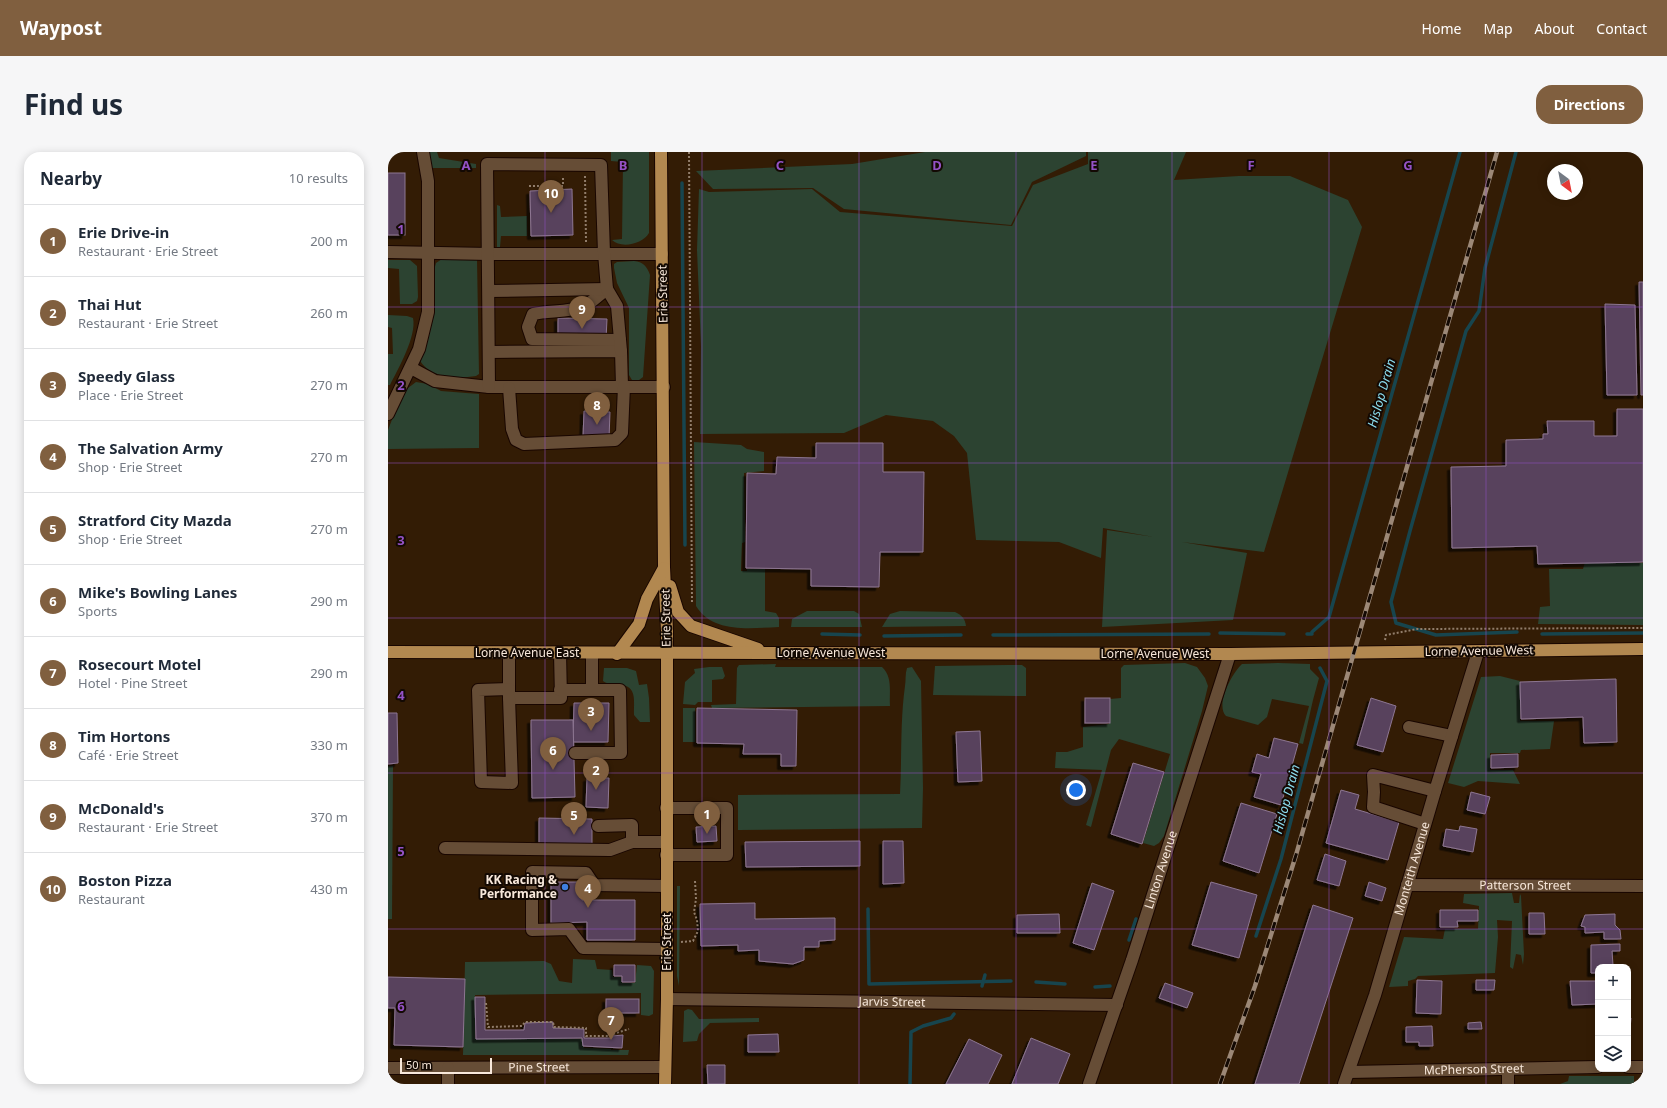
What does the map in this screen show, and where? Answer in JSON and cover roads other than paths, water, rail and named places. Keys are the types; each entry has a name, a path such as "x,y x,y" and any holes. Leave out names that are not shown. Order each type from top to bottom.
{"main road":[{"name":"Erie Street","path":"661,152 666,653 667,949 665,1084"},
{"path":"664,567 678,612 691,626 768,652"},
{"path":"617,654 639,624 647,599 664,567"},
{"name":"Lorne Avenue West","path":"666,653 1230,654 1643,649"},
{"name":"Lorne Avenue East","path":"388,652 592,654 666,653"}],"street":[{"path":"388,414 419,350 428,312 428,181 423,152"},
{"path":"489,387 487,164 601,165 604,253 607,289 617,306 621,345 623,386 622,433 615,440 524,444 516,440 512,429 509,388"},
{"path":"388,252 489,254 662,254"},
{"path":"489,291 607,289"},
{"path":"607,289 586,305 572,309 532,314 528,327 532,339 621,345"},
{"path":"489,352 621,345"},
{"path":"411,368 435,381 489,387 664,387"},
{"name":"Monteith Avenue","path":"1344,1084 1375,995 1425,824 1478,652"},
{"path":"509,653 509,694 512,783 481,782 478,690 509,694 561,698 560,653"},
{"path":"592,654 592,690"},
{"name":"Linton Avenue","path":"1089,1084 1117,1005 1230,654"},
{"path":"560,690 620,690 620,753 575,753"},
{"path":"1409,727 1452,736"},
{"path":"1425,824 1374,807 1372,775 1435,791"},
{"path":"666,808 727,808 727,855 666,855"},
{"path":"598,826 632,825 632,842"},
{"path":"445,848 610,850 632,842 666,842"},
{"path":"667,886 594,885 586,873 532,872 532,930 569,929 583,948 667,949"},
{"name":"Patterson Street","path":"1407,885 1643,886"},
{"name":"Jarvis Street","path":"666,999 1117,1005"},
{"name":"Pine Street","path":"388,1068 665,1067"},
{"name":"McPherson Street","path":"1349,1072 1595,1067"},
{"path":"1631,1067 1643,1067"},
{"path":"448,1068 448,1084"},
{"path":"1508,1069 1508,1084"}],"waterway":[{"name":"Hislop Drain","path":"1312,632 1329,617 1460,152"},
{"path":"1516,152 1485,268 1479,311 1466,331 1391,602 1396,623 1436,635 1517,632"},
{"path":"682,183 685,545"},
{"path":"1220,633 1284,634"},
{"path":"1542,634 1643,633"},
{"path":"822,634 860,635"},
{"path":"993,635 1209,634"},
{"name":"Hislop Drain","path":"1307,634 1312,634"},
{"path":"884,636 961,635"},
{"name":"Hislop Drain","path":"1256,936 1281,859 1327,681 1320,668"},
{"path":"868,909 869,984 1011,981"},
{"path":"1129,940 1136,919"},
{"path":"982,986 985,975"},
{"path":"1036,982 1065,984"},
{"path":"1095,987 1110,986"},
{"path":"910,1084 911,1032 923,1026 951,1018 954,1014"}],"railway":[{"path":"1220,1084 1255,986 1296,855 1497,152"}],"place":[{"name":"Boston Pizza","path":"551,213"},
{"name":"McDonald's","path":"582,329"},
{"name":"Tim Hortons","path":"597,425"},
{"name":"Speedy Glass","path":"591,731"},
{"name":"Mike's Bowling Lanes","path":"553,770"},
{"name":"Thai Hut","path":"596,790"},
{"name":"Erie Drive-in","path":"707,834"},
{"name":"Stratford City Mazda","path":"574,835"},
{"name":"KK Racing & Performance","path":"565,887"},
{"name":"The Salvation Army","path":"588,908"},
{"name":"Rosecourt Motel","path":"611,1040"}]}
